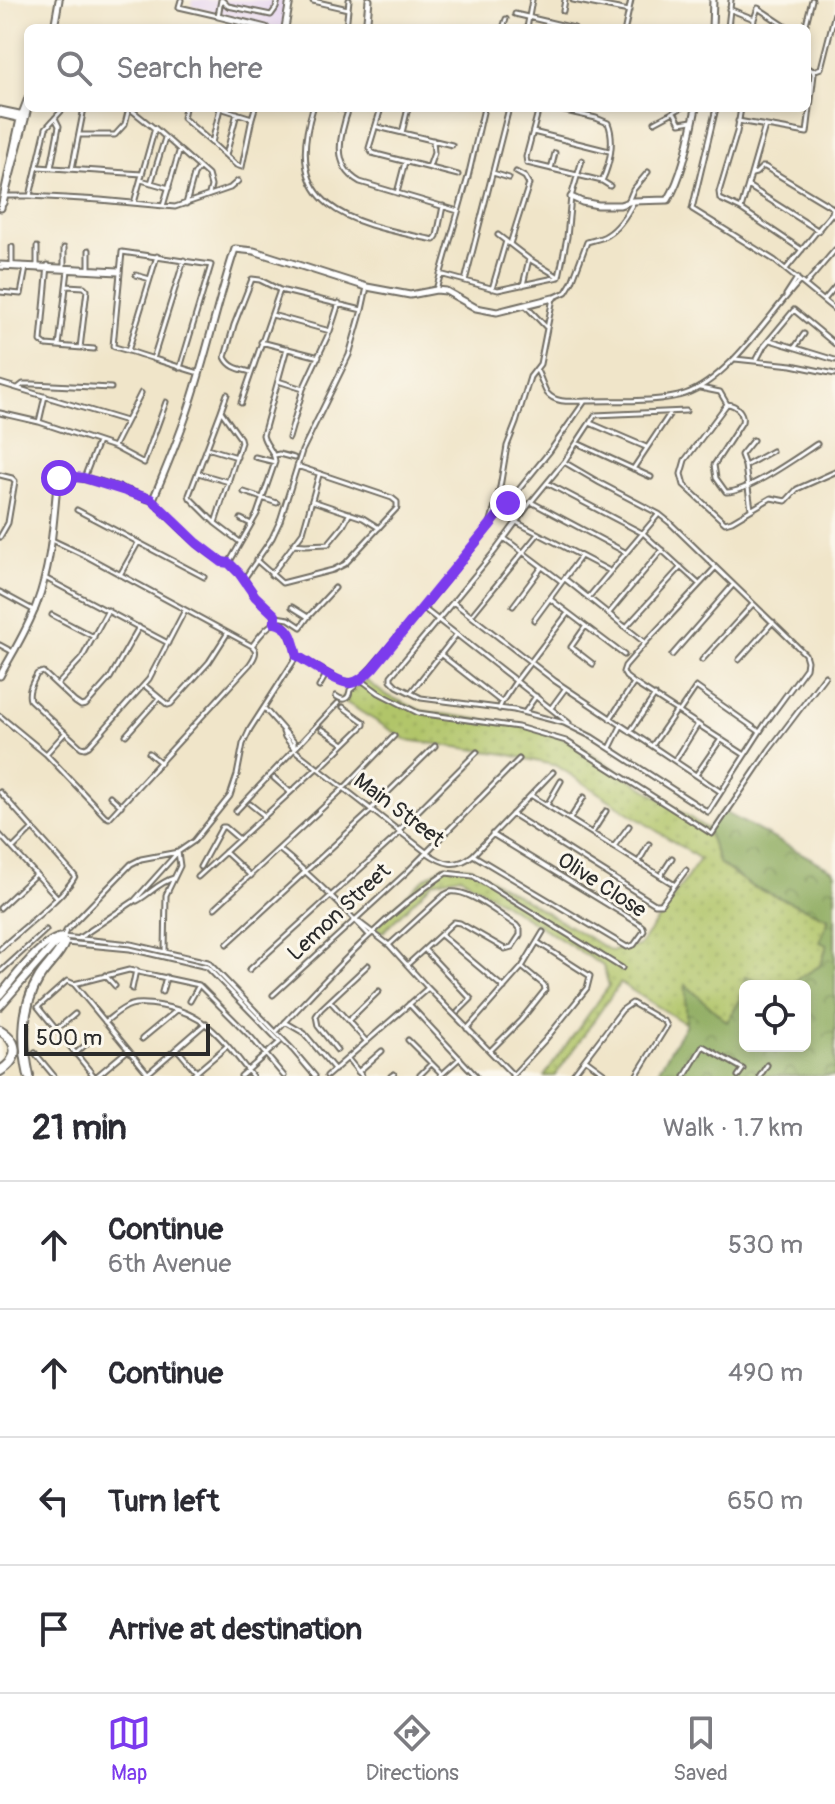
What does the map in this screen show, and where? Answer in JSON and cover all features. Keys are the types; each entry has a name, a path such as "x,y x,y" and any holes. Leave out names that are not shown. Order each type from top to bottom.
{"highway":[{"path":"29,1076 24,1042 27,1007 36,981 65,941"},
{"path":"0,1030 12,1040 14,1046 9,1065 0,1071"}],"main road":[{"path":"0,995 53,937 65,941"},
{"path":"0,1006 53,946 65,941"}],"street":[{"path":"57,24 60,0"},
{"path":"181,0 179,7 250,24"},
{"path":"218,16 222,0"},
{"path":"222,0 228,6 267,15 273,13 278,1 271,0"},
{"path":"286,24 290,0"},
{"path":"346,24 349,0"},
{"path":"369,0 369,24"},
{"path":"527,24 532,0"},
{"path":"563,11 565,0"},
{"path":"573,0 629,11"},
{"path":"626,24 631,0"},
{"path":"712,24 713,0"},
{"path":"728,24 731,0"},
{"path":"806,24 812,0"},
{"path":"313,1 348,9"},
{"path":"753,24 758,8 782,24"},
{"path":"729,9 754,19"},
{"path":"811,90 813,71 821,68 835,13"},
{"path":"515,14 557,24"},
{"path":"504,24 506,19"},
{"path":"0,112 23,117"},
{"path":"0,209 24,112"},
{"path":"23,117 26,112"},
{"path":"30,196 46,128 60,112"},
{"path":"72,169 83,112"},
{"path":"79,135 115,135 122,129 128,112"},
{"path":"134,112 208,175 211,186 209,195"},
{"path":"184,112 183,118 242,167 254,112"},
{"path":"212,143 219,112"},
{"path":"234,112 252,118"},
{"path":"312,112 306,140 306,164 310,180 328,206 366,223 434,240 443,206"},
{"path":"347,112 340,156 344,168 352,177 458,211"},
{"path":"380,112 370,151 458,175"},
{"path":"402,133 407,112"},
{"path":"436,290 483,112"},
{"path":"465,281 508,112"},
{"path":"538,112 526,160 530,165 602,181 610,186"},
{"path":"568,112 605,121 609,126 612,139 609,165 602,181"},
{"path":"655,122 674,112 680,123 693,121"},
{"path":"571,197 598,205 670,199 695,112"},
{"path":"715,112 692,209 748,242 835,310"},
{"path":"740,112 718,195 722,201 741,209 802,250"},
{"path":"738,121 806,133 809,112"},
{"path":"226,155 237,113"},
{"path":"51,168 59,124 55,118"},
{"path":"741,209 765,126"},
{"path":"376,127 452,145"},
{"path":"134,203 155,128"},
{"path":"533,132 609,151"},
{"path":"151,183 165,138"},
{"path":"429,168 434,153 433,140"},
{"path":"163,206 180,151"},
{"path":"551,169 555,153"},
{"path":"559,277 571,197 582,160"},
{"path":"397,193 405,162"},
{"path":"37,167 142,174"},
{"path":"752,174 765,167 833,208 833,215 786,269"},
{"path":"186,204 199,168"},
{"path":"492,289 529,184 528,179 516,172"},
{"path":"151,499 179,437 235,249 254,251 367,287 410,295 447,291 476,308 497,312 566,292 587,242 609,234 624,218 633,190 648,172"},
{"path":"493,173 509,178"},
{"path":"140,180 169,188"},
{"path":"4,195 175,207 230,188 238,181"},
{"path":"748,186 819,231"},
{"path":"498,235 559,277"},
{"path":"12,247 12,265"},
{"path":"37,247 37,265"},
{"path":"59,346 67,286 64,248"},
{"path":"89,250 89,268"},
{"path":"805,285 835,250"},
{"path":"180,368 212,267 210,264 123,251 113,344 115,347 180,368 199,373"},
{"path":"128,351 157,256"},
{"path":"523,285 529,259"},
{"path":"153,359 184,260"},
{"path":"0,265 48,266"},
{"path":"26,266 119,271"},
{"path":"0,292 21,294 26,266"},
{"path":"48,266 41,341 46,345 94,349"},
{"path":"67,267 119,271"},
{"path":"440,274 498,290 559,277"},
{"path":"136,275 150,279"},
{"path":"251,372 234,367 225,357 252,279 280,290 362,310"},
{"path":"536,369 547,393 559,401 683,395 700,388 735,359 798,280"},
{"path":"67,286 87,290 80,348"},
{"path":"244,579 280,521 306,444 349,355 367,287"},
{"path":"824,301 835,287"},
{"path":"241,403 280,290"},
{"path":"490,525 507,446 529,380 540,364 553,298"},
{"path":"289,438 303,389 330,331 339,303"},
{"path":"524,304 547,328"},
{"path":"756,361 794,310 835,344"},
{"path":"271,315 330,331"},
{"path":"795,348 804,334"},
{"path":"769,340 835,360"},
{"path":"261,342 319,357"},
{"path":"229,563 263,499 275,462 275,455 263,435 287,348"},
{"path":"735,359 792,365 835,374"},
{"path":"278,381 303,389"},
{"path":"0,383 126,421"},
{"path":"18,388 23,384 111,388"},
{"path":"700,388 720,392 727,404 742,413 742,422 716,461 714,473 729,493 748,486 817,444"},
{"path":"114,447 141,393"},
{"path":"227,394 190,498 240,542"},
{"path":"39,422 45,396"},
{"path":"336,696 346,699 350,690 373,668 550,451 585,401"},
{"path":"0,413 39,422 114,447 144,463 166,402"},
{"path":"727,404 681,468 684,485 725,523 771,498 786,501 797,489 835,472"},
{"path":"215,523 240,440 221,411"},
{"path":"564,462 659,514 805,654 807,665 708,812 571,726 525,712 421,698 392,683 391,676 564,462 596,414 686,411"},
{"path":"633,469 671,412"},
{"path":"590,423 647,447"},
{"path":"751,509 741,455 753,440"},
{"path":"84,478 98,442"},
{"path":"577,443 651,477"},
{"path":"207,448 237,457"},
{"path":"745,466 772,451"},
{"path":"275,455 294,458"},
{"path":"255,457 275,462"},
{"path":"256,560 285,584 340,567 397,508 395,500 297,466"},
{"path":"198,473 229,482"},
{"path":"271,575 303,532 319,474"},
{"path":"0,475 15,481 8,523 0,537"},
{"path":"0,676 35,611 52,540 57,485 59,478 65,476 84,478 151,499 197,543 222,562 229,563 276,617 289,619 300,627 335,588"},
{"path":"547,482 642,533 699,584"},
{"path":"244,492 277,503"},
{"path":"312,501 363,518 379,528"},
{"path":"531,502 625,552"},
{"path":"77,510 204,577"},
{"path":"293,544 328,544 350,513"},
{"path":"588,598 659,514"},
{"path":"241,519 251,524"},
{"path":"516,522 610,571"},
{"path":"471,616 538,534"},
{"path":"504,538 561,581 565,579"},
{"path":"0,716 46,754 107,818 161,763 256,654 252,646 52,540"},
{"path":"120,575 138,543"},
{"path":"609,613 662,550"},
{"path":"534,620 581,556"},
{"path":"513,606 542,567"},
{"path":"626,627 681,567"},
{"path":"715,568 623,670 634,683 745,755"},
{"path":"45,578 168,643"},
{"path":"565,579 645,643"},
{"path":"672,655 733,585"},
{"path":"0,592 35,611"},
{"path":"550,599 624,655"},
{"path":"453,602 565,689 721,792"},
{"path":"702,660 753,604"},
{"path":"292,607 308,617"},
{"path":"423,608 571,726"},
{"path":"58,684 82,658 108,610"},
{"path":"139,627 110,678 86,705 81,706 44,673 39,672 32,683 29,697 81,747 87,747 144,685 185,610"},
{"path":"499,709 516,681 568,613"},
{"path":"52,615 94,637"},
{"path":"275,623 276,617"},
{"path":"739,660 773,622"},
{"path":"252,646 264,629 275,623 289,630 297,656 343,682 358,681 418,713 518,727 566,741 712,834 769,750 825,676"},
{"path":"585,627 571,647 593,664"},
{"path":"144,685 168,705 171,704 209,662 228,633"},
{"path":"411,693 456,635"},
{"path":"0,645 13,652"},
{"path":"440,654 502,702"},
{"path":"134,901 178,852 194,841 230,796 246,737 297,656"},
{"path":"319,687 327,673"},
{"path":"343,682 350,690"},
{"path":"610,719 634,683"},
{"path":"652,746 696,687 760,732"},
{"path":"551,708 565,689"},
{"path":"630,732 655,695"},
{"path":"525,712 536,696"},
{"path":"126,735 159,698"},
{"path":"236,811 338,703"},
{"path":"198,877 364,723 343,707"},
{"name":"Main Street","path":"264,708 294,742 294,749 442,863 464,862 473,855 553,772"},
{"path":"675,761 698,724"},
{"path":"609,749 621,726"},
{"path":"322,729 344,744"},
{"path":"46,754 65,733"},
{"path":"215,908 280,850 394,736"},
{"path":"696,775 721,739"},
{"path":"227,944 435,746"},
{"path":"249,970 400,831 477,752"},
{"path":"149,753 161,763"},
{"name":"Lemon Street","path":"273,995 426,852 519,759"},
{"path":"274,778 290,792"},
{"path":"547,805 561,781"},
{"path":"0,792 75,876 57,897 0,949"},
{"path":"531,795 675,885"},
{"path":"110,796 121,806"},
{"path":"570,819 584,797"},
{"path":"250,804 265,816"},
{"path":"592,833 606,811"},
{"path":"512,814 655,904 661,904 686,870"},
{"path":"614,847 629,826"},
{"path":"200,867 222,827 239,839"},
{"path":"12,849 33,828"},
{"name":"Olive Close","path":"473,855 627,947 634,945 644,931 638,923 492,834"},
{"path":"0,835 57,897"},
{"path":"638,862 649,844"},
{"path":"280,850 371,934 378,935 389,945 513,1075 569,1011 591,979 583,970 537,942"},
{"path":"165,952 166,895 180,866 178,852"},
{"path":"65,941 66,931 131,864 178,852"},
{"path":"225,852 251,876"},
{"path":"660,875 672,858"},
{"path":"276,1032 371,934 416,893 446,873 473,876 622,968"},
{"path":"0,908 36,874"},
{"path":"65,941 78,939 174,878"},
{"path":"389,945 444,895 452,892 460,892 477,901 519,928 520,933 507,950 454,922 407,965"},
{"path":"0,972 46,930"},
{"path":"467,1029 522,967 543,932"},
{"path":"441,935 504,988"},
{"path":"65,941 78,939 131,944 208,962 315,1076"},
{"path":"65,941 130,949 207,967 280,1042 241,1076"},
{"path":"425,950 471,999 458,1012"},
{"path":"337,1050 316,1021 318,1012 368,965"},
{"path":"491,1050 545,990 544,985 522,967"},
{"path":"74,984 136,970 199,985 284,1076"},
{"path":"132,989 136,970"},
{"path":"105,975 115,986"},
{"path":"162,992 166,977"},
{"path":"128,1050 95,1076 38,1007 67,981 74,984 128,1050 147,1075 206,1023"},
{"path":"190,1001 199,985"},
{"path":"327,1076 428,988"},
{"path":"348,1021 379,991"},
{"path":"330,1001 367,1042"},
{"path":"105,1022 134,1004 153,1004 190,1014 206,1023 252,1076"},
{"path":"409,1004 475,1076"},
{"path":"572,1076 622,1010 630,1004 636,1004 667,1026 636,1076"},
{"path":"142,1039 177,1010"},
{"path":"56,1030 75,1014"},
{"path":"285,1022 304,1033 335,1070"},
{"path":"75,1054 92,1039"},
{"path":"408,1040 441,1075 460,1058"},
{"path":"192,1076 199,1074 227,1046"},
{"path":"685,1076 703,1046 743,1069 738,1076"},
{"path":"177,1049 199,1074"},
{"path":"358,1072 382,1051"},
{"path":"35,1053 54,1076"},
{"path":"348,1059 362,1076"},
{"path":"585,1059 608,1076"},
{"path":"419,1076 431,1064"},
{"path":"760,1076 767,1065"},
{"path":"688,1071 696,1076"}],"shaded area":[{"path":"192,0 287,0 284,24 260,24 191,6"}],"green space":[{"path":"366,680 384,694 422,711 523,726 572,741 707,829 719,863 751,886 829,918 820,941 827,944 821,965 797,980 745,977 744,980 739,980 739,1002 727,1023 687,986 686,1024 620,983 555,1076 544,1076 609,986 603,966 460,876 433,882 383,932 372,928 425,878 444,866 470,867 611,951 639,946 700,859 557,766 506,754 407,740 340,699"},
{"path":"722,811 833,870 835,1076 655,1076 686,1024 686,985 727,1022 739,1002 739,1052 811,1052 811,980 797,980 821,965 827,945 820,942 829,918 751,886 719,863 707,829"}],"route":[{"path":"59,478 84,478 151,499 197,543 239,573 255,596 275,615 275,623 289,630 297,656 338,680 350,683 356,682 373,668 508,503"}]}
